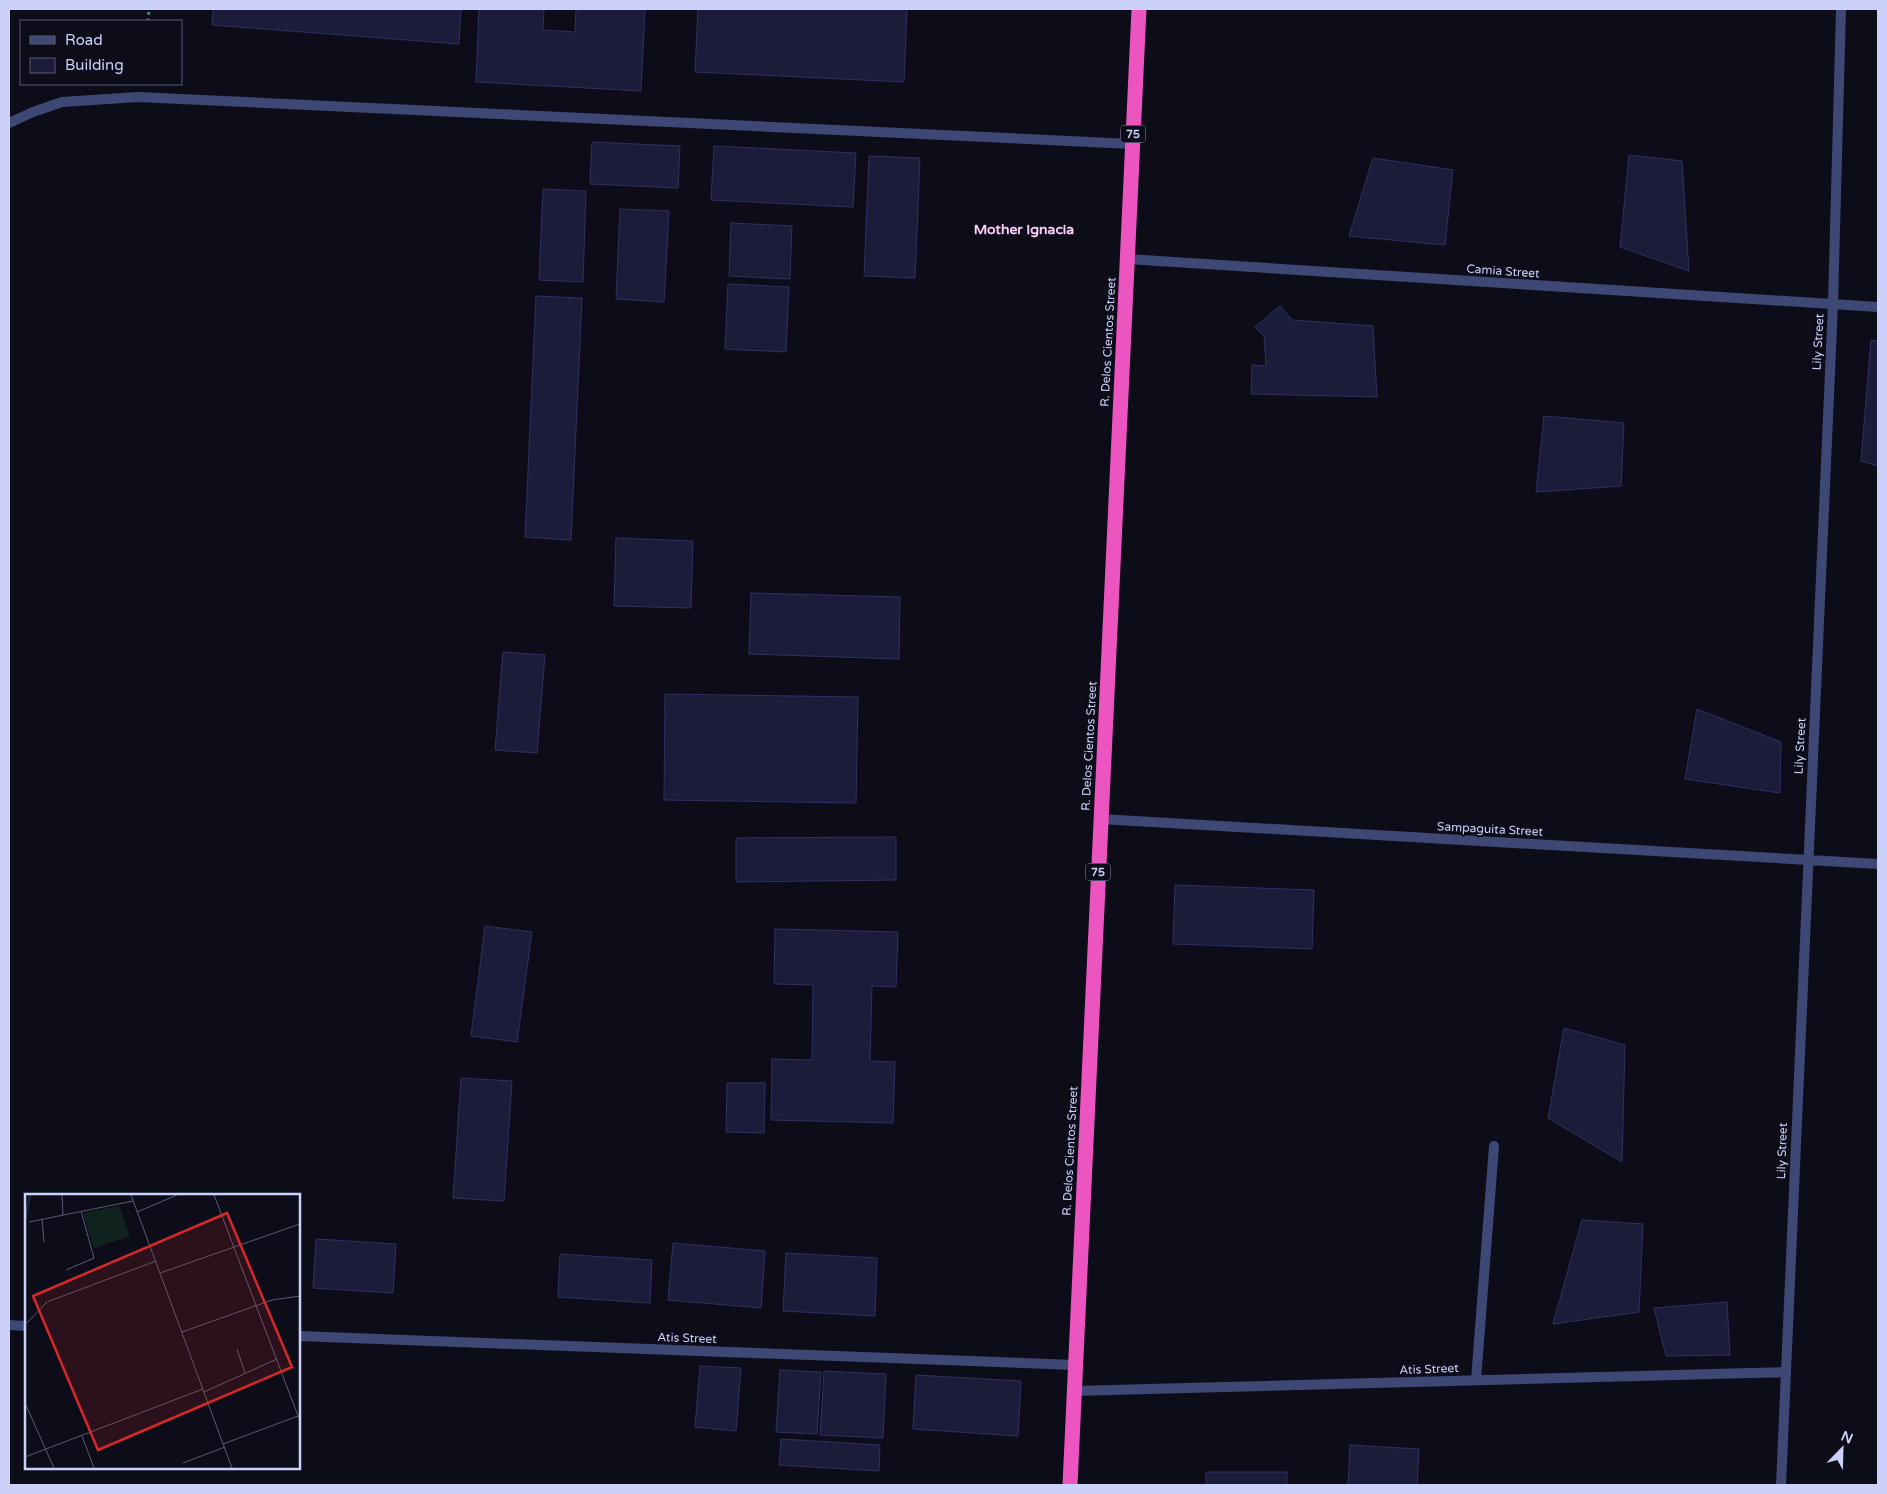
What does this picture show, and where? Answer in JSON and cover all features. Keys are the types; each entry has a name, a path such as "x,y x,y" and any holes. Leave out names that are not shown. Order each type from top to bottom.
{"highway":[{"name":"R. Delos Cientos Street","path":"1070,1485 1139,9"}],"street":[{"name":"Lily Street","path":"1781,1485 1833,304 1841,9"},
{"path":"9,123 62,102 138,97 1132,144"},
{"name":"Camia Street","path":"1127,259 1878,307"},
{"name":"Sampaguita Street","path":"1100,819 1878,864"},
{"path":"1476,1380 1494,1146"},
{"path":"9,1325 25,1326"},
{"name":"Atis Street","path":"300,1336 1075,1365"},
{"name":"Atis Street","path":"1074,1391 1785,1372"}],"building":[{"path":"213,9 461,9 459,44 212,25"},
{"path":"479,9 544,9 543,30 575,32 576,9 645,9 641,91 476,82"},
{"path":"698,9 907,9 904,82 695,72"},
{"path":"592,142 680,146 678,188 590,184"},
{"path":"714,146 856,153 853,207 711,200"},
{"path":"1629,155 1682,161 1689,271 1620,247"},
{"path":"869,156 920,158 915,278 864,276"},
{"path":"1373,158 1453,170 1445,245 1349,236"},
{"path":"543,189 586,191 583,282 539,280"},
{"path":"620,209 669,211 664,302 616,299"},
{"path":"731,223 792,226 790,279 729,276"},
{"path":"728,284 789,287 786,352 725,349"},
{"path":"536,296 582,298 571,540 525,537"},
{"path":"1280,306 1292,320 1373,326 1377,397 1251,394 1252,365 1266,366 1264,336 1255,327"},
{"path":"1871,340 1878,341 1878,466 1861,461"},
{"path":"1544,416 1624,423 1621,486 1536,492"},
{"path":"616,538 693,541 691,608 614,606"},
{"path":"751,593 900,597 899,659 749,654"},
{"path":"503,652 545,655 537,753 495,750"},
{"path":"665,694 858,697 856,803 664,800"},
{"path":"1697,709 1781,742 1780,793 1685,779"},
{"path":"896,837 896,880 736,882 736,838"},
{"path":"1175,885 1314,890 1312,949 1173,944"},
{"path":"485,926 532,932 517,1042 471,1036"},
{"path":"775,929 898,932 896,987 872,986 870,1061 895,1062 893,1123 771,1120 772,1059 812,1060 813,985 774,984"},
{"path":"1564,1028 1625,1045 1622,1162 1548,1118"},
{"path":"461,1078 512,1081 504,1201 453,1198"},
{"path":"727,1083 765,1083 764,1133 726,1132"},
{"path":"1582,1220 1643,1224 1639,1312 1553,1324"},
{"path":"316,1239 396,1244 393,1293 313,1288"},
{"path":"673,1243 765,1251 761,1308 668,1300"},
{"path":"786,1253 877,1258 875,1316 783,1311"},
{"path":"560,1254 652,1260 650,1303 558,1297"},
{"path":"1727,1302 1730,1355 1666,1356 1654,1308"},
{"path":"700,1366 741,1368 736,1431 695,1427"},
{"path":"780,1370 821,1372 817,1434 776,1432"},
{"path":"824,1371 886,1374 883,1438 820,1435"},
{"path":"916,1375 1021,1381 1018,1436 913,1429"},
{"path":"781,1439 880,1445 879,1471 779,1465"},
{"path":"1350,1445 1419,1449 1417,1485 1348,1485"},
{"path":"1206,1472 1287,1472 1287,1485 1206,1485"}],"district":[{"name":"Mother Ignacia","path":"1024,229"}]}
